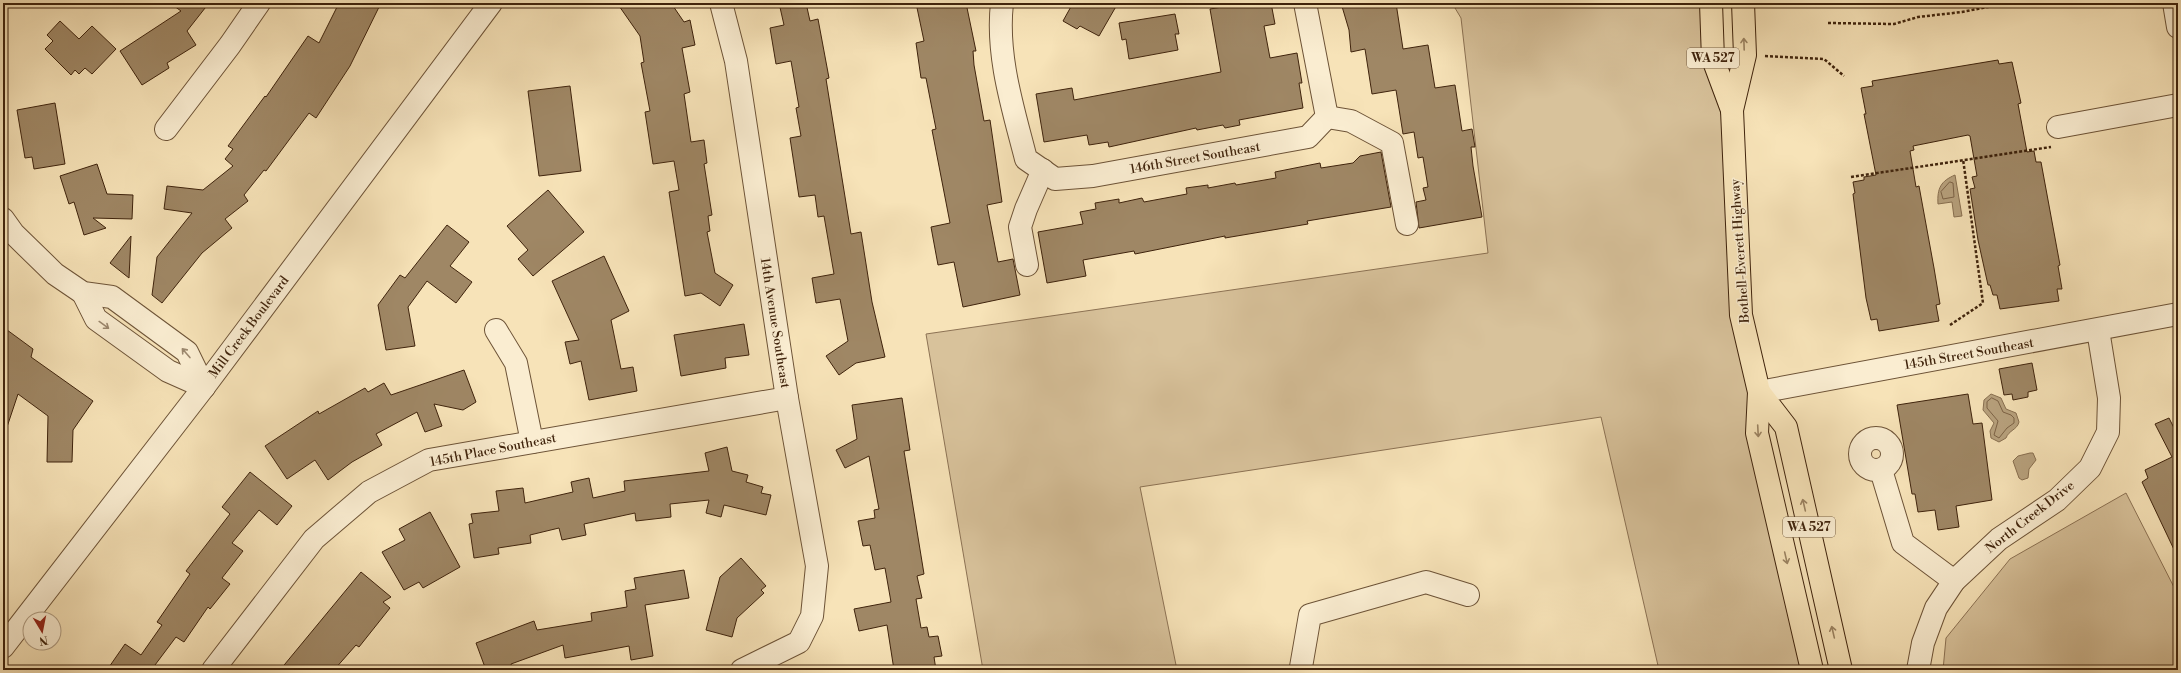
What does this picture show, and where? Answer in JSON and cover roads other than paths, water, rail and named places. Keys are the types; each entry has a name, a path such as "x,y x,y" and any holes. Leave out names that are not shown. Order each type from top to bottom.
{"main road":[{"name":"Bothell-Everett Highway","path":"1711,3 1713,59 1732,110"},
{"name":"Bothell-Everett Highway","path":"1743,3 1745,55 1732,110 1741,315 1759,392 1757,433 1812,670"},
{"name":"Bothell-Everett Highway","path":"1759,392 1786,427 1842,670"}],"street":[{"path":"166,129 230,45 259,3"},
{"name":"Mill Creek Boulevard","path":"3,647 204,387 490,3"},
{"name":"14th Avenue Southeast","path":"720,3 736,61 787,398 817,566 812,616 800,642 742,670"},
{"path":"1002,3 1000,25 1006,82 1026,159 1049,174 1026,209 1020,227 1027,265"},
{"path":"1305,3 1327,117 1351,121 1392,143 1407,224"},
{"path":"2174,3 2178,27"},
{"path":"2056,136 2178,105"},
{"name":"146th Street Southeast","path":"1049,174 1093,176 1308,137 1327,117"},
{"path":"3,219 13,233 55,274 83,293 96,319 168,371 204,387"},
{"name":"145th Street Southeast","path":"1759,392 2178,314"},
{"path":"496,330 516,363 532,442"},
{"name":"North Creek Drive","path":"1918,670 1923,643 1936,608 1954,581 1999,539 2057,500 2090,468 2108,432 2109,398 2098,330"},
{"name":"145th Place Southeast","path":"214,670 314,539 369,492 429,460 787,398"},
{"path":"1881,470 1903,543 1954,581"},
{"path":"1302,670 1310,615 1426,582 1468,595"}],"water":[{"path":"1955,175 1962,216 1954,217 1952,202 1938,204 1938,194 1943,183"},
{"path":"1991,394 2001,398 2006,409 2016,413 2019,422 2017,427 2009,433 2006,438 1999,442 1991,438 1990,431 1994,423 1983,410 1984,400"},
{"path":"2033,453 2036,460 2029,469 2028,478 2022,480 2019,478 2013,461 2018,456"}]}
